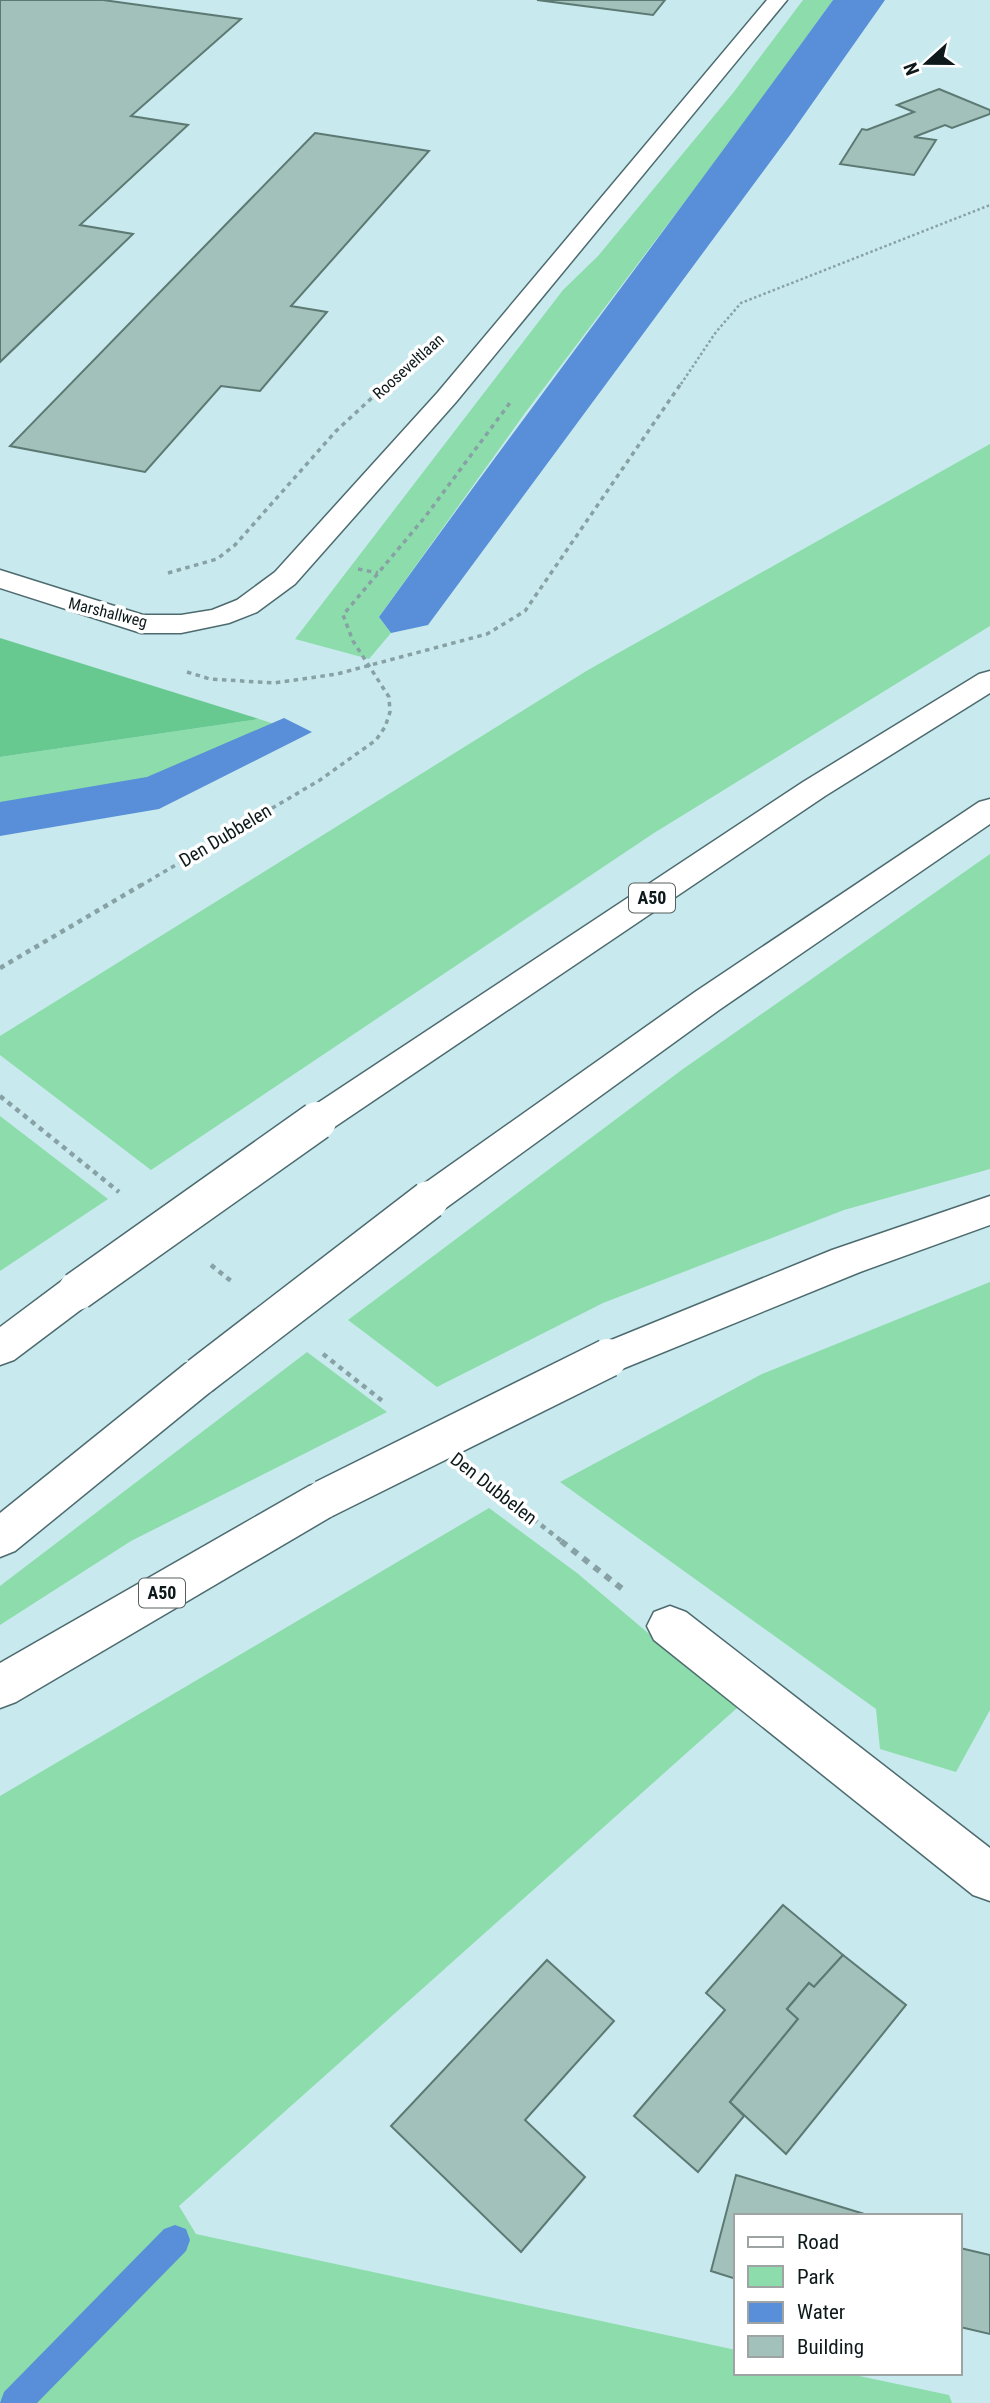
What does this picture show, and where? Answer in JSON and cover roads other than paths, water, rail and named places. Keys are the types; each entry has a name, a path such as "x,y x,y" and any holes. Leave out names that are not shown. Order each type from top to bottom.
{"main road":[{"name":"Marshallweg","path":"0,579 141,624 181,624 219,617 247,606 285,578 386,466 561,263 776,0"},
{"name":"A50","path":"0,1349 77,1291 317,1121 814,789 990,680"},
{"path":"0,1538 200,1376 429,1200 707,1001 990,809"},
{"name":"A50","path":"0,1687 324,1499 509,1405 608,1358 846,1261 990,1210"},
{"path":"670,1626 990,1878"}],"water":[{"path":"833,0 885,0 790,135 428,625 391,633 379,617"},
{"path":"284,718 312,732 159,809 0,836 0,802 147,777"}],"waterway":[{"path":"15,2403 175,2240"}]}
